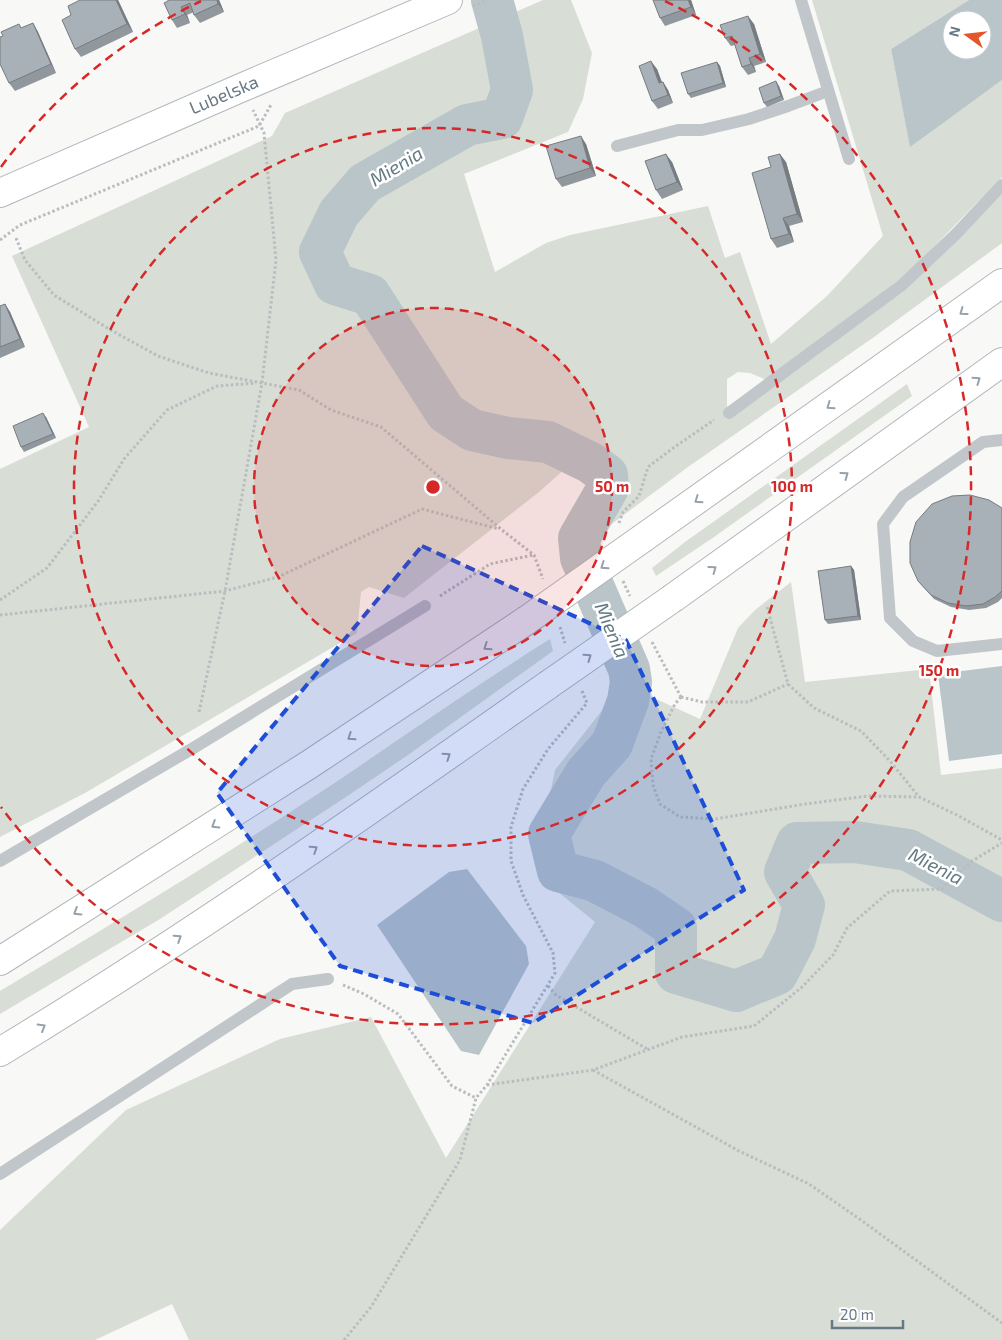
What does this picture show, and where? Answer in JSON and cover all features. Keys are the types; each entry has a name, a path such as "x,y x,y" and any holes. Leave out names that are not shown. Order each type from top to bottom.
{"main road":[{"name":"Lubelska","path":"0,193 243,86 458,4"},
{"path":"0,961 310,764 527,620 1002,283"},
{"path":"0,1052 59,1016 340,832 673,598 1002,362"}],"lane":[{"path":"800,0 849,159"},
{"path":"617,146 678,130 702,130 749,119 828,90"},
{"path":"729,413 902,285 956,234 1002,185"},
{"path":"1002,440 982,442 903,497 883,524 890,618 914,642 937,651 1002,644"},
{"path":"0,861 195,747 424,606"},
{"path":"0,1174 292,984 328,979"}],"path":[{"path":"458,4 486,0"},
{"path":"0,240 20,225 259,126 264,133 276,260 262,383 225,591 199,712"},
{"path":"16,238 25,260 54,295 109,329 158,356 209,374 262,383"},
{"path":"0,600 46,568 99,500 124,459 167,410 217,386 262,383"},
{"path":"0,616 225,591 278,577 422,509 502,530"},
{"path":"424,606 490,564 534,555"},
{"path":"767,607 788,684 814,708 861,731 890,761 919,797"},
{"path":"344,1340 372,1307 460,1160 476,1098 487,1085 593,1070 682,1037 754,1026 802,987 833,955 847,928 890,891 942,890 972,861 1002,841 957,815 919,797 868,796 715,819 680,817 660,804 652,785 651,759 660,732 675,704 681,697 702,702 748,702 788,684"},
{"path":"328,979 364,994 398,1014 452,1086 476,1098"},
{"path":"548,986 556,995 648,1050"},
{"path":"593,1070 739,1152 809,1184 1002,1323"}],"highlighted area":[{"path":"422,546 626,640 744,890 533,1023 340,966 217,793"}],"shaded area":[{"path":"543,0 571,0 592,53 583,99 568,132 464,174 495,272 546,243 570,235 708,206 725,258 740,252 771,344 827,296 883,236 812,0 969,0 953,10 942,10 942,17 891,49 910,146 1002,80 1002,177 908,273 767,380 750,373 738,372 727,379 727,405 729,413 816,356 1002,191 1002,243 874,337 688,467 601,532 611,498 624,476 623,465 608,456 586,450 539,492 404,598 369,587 361,592 357,633 85,793 0,837 0,469 89,427 12,256 272,136 285,113"},
{"path":"969,0 1002,0 1002,80 910,147 891,49 942,17 942,60 992,60 992,10 953,10"},
{"path":"907,384 912,396 656,576 652,568 685,542"},
{"path":"791,582 805,682 929,669 941,775 1002,768 1002,1340 189,1340 172,1304 95,1340 0,1340 0,1230 126,1110 280,1039 371,1017 446,1158 595,922 552,887 538,852 555,770 623,684 700,719 738,628 755,610"},
{"path":"550,639 553,651 408,755 160,919 0,1014 0,991 156,897 286,815"},
{"path":"1002,666 1002,754 949,761 938,674"},
{"path":"467,869 526,946 529,964 479,1055 461,1051 377,925 449,872"}],"building":[{"path":"80,0 116,0 127,24 75,49 62,20 71,15 68,6"},
{"path":"168,0 217,0 218,4 194,15 190,3 181,7 185,14 172,20 164,3"},
{"path":"653,0 688,0 691,7 660,18"},
{"path":"748,16 760,54 749,58 751,64 742,67 732,36 725,38 720,25"},
{"path":"33,23 51,64 9,83 0,64 0,37 3,36 1,32 19,24 21,28"},
{"path":"651,61 659,83 663,82 668,95 652,101 639,66"},
{"path":"717,62 723,83 688,94 681,73"},
{"path":"776,81 781,96 764,103 759,88"},
{"path":"581,136 590,168 556,179 546,146"},
{"path":"666,154 677,182 656,190 645,161"},
{"path":"780,154 797,214 783,218 789,234 771,239 752,173 771,167 768,157"},
{"path":"5,304 20,339 0,347 0,306"},
{"path":"43,413 53,434 21,447 13,426"},
{"path":"970,495 989,500 1002,508 1002,591 983,604 966,606 948,603 931,595 918,581 910,563 910,542 916,522 932,504 952,496"},
{"path":"851,566 858,616 825,620 818,571"}],"waterway":[{"name":"Mienia","path":"492,0 502,36 512,90 502,118 467,125 365,183 339,213 320,252 335,284 370,295 446,413 472,430 508,438 548,442 591,463 607,475 608,488 579,538 581,558 629,669 631,682 628,701 612,744 586,773 549,834 558,871 595,881 645,907 676,928 676,973 736,991 777,974 795,939 804,905 785,872 797,843 855,842 908,850 1002,901"}]}
